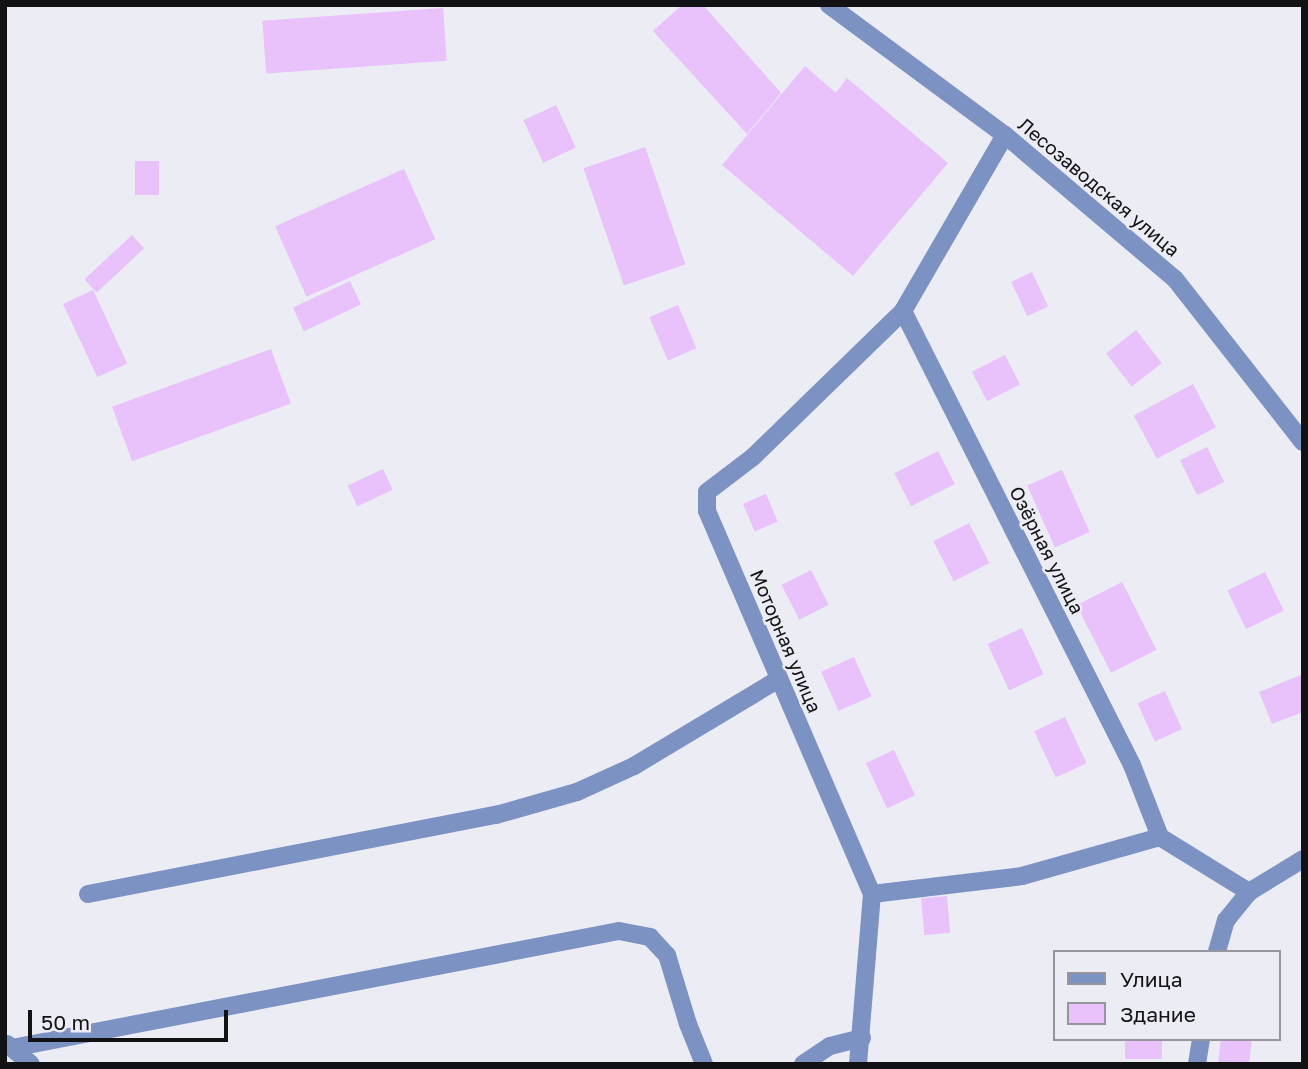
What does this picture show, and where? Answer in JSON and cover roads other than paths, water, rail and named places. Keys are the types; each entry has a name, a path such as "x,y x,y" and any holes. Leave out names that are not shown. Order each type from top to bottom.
{"street":[{"name":"Лесозаводская улица","path":"829,5 1004,135 1175,279 1303,442"},
{"path":"903,311 1004,135"},
{"name":"Моторная улица","path":"858,1064 872,894 707,511 707,492 753,457 903,311"},
{"name":"Озёрная улица","path":"903,311 1132,765 1160,837"},
{"path":"88,894 496,815 576,792 634,766 779,679"},
{"path":"872,894 1022,876 1160,837 1248,892"},
{"path":"1218,950 1226,920 1248,892 1303,859"},
{"path":"9,1045 619,931 650,937 667,955 688,1024 704,1064"},
{"path":"803,1064 830,1046 862,1038"},
{"path":"1197,1064 1201,1041"},
{"path":"9,1045 31,1064"}]}
